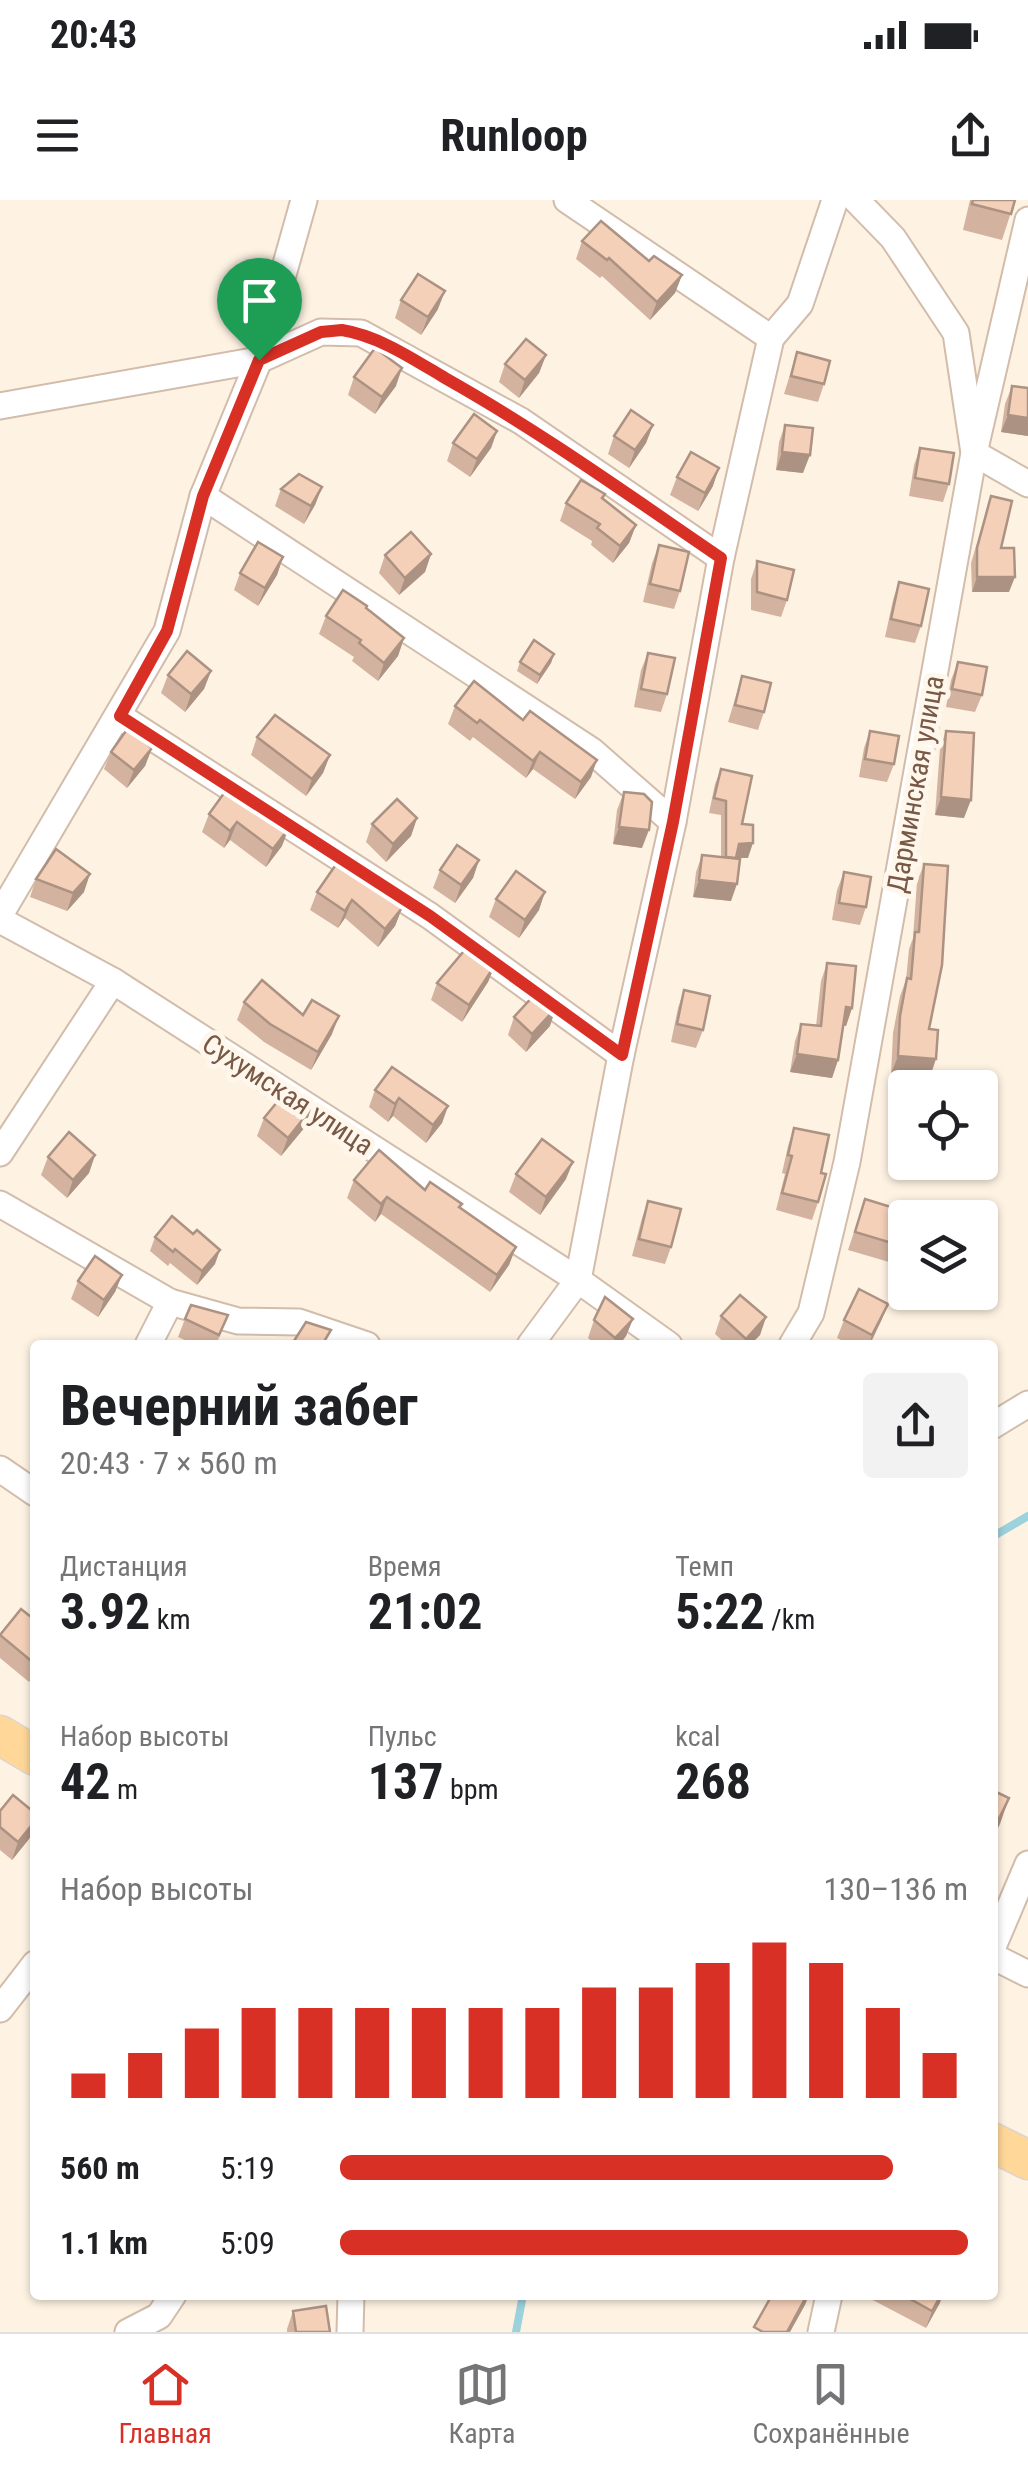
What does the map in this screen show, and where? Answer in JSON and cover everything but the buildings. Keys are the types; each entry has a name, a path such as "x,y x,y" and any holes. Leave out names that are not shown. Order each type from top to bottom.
{"main road":[{"path":"0,1735 30,1753"},
{"path":"998,2145 1028,2160"}],"street":[{"path":"0,917 167,631 203,496 259,360 304,200"},
{"path":"568,200 772,338"},
{"path":"534,1340 578,1280 673,822 721,558 772,338 800,304 835,200"},
{"path":"856,200 893,238 956,333 974,453 1028,484"},
{"name":"Дарминская улица","path":"795,1340 811,1313 847,1162 974,453 1028,220"},
{"path":"0,406 259,360 321,332 361,333 521,421 721,558"},
{"path":"203,496 592,751 673,822"},
{"path":"120,716 430,916 622,1055"},
{"name":"Сухумская улица","path":"0,917 113,982 578,1280 662,1340"},
{"path":"0,1153 113,982"},
{"path":"0,1204 170,1302 238,1321 299,1322 352,1340"},
{"path":"151,1340 170,1302"},
{"path":"998,1422 1028,1404"},
{"path":"0,1469 30,1489"},
{"path":"998,1937 1028,1864"},
{"path":"998,1956 1028,1974"},
{"path":"0,2008 30,1970"},
{"path":"128,2332 159,2316 170,2300"},
{"path":"350,2332 351,2300"},
{"path":"821,2332 828,2300"}],"waterway":[{"path":"998,1534 1028,1516"},
{"path":"516,2332 522,2300"}],"route":[{"path":"321,332 361,333 521,421 721,558 673,822 622,1055 430,916 120,716 167,631 203,496 259,360 321,332"}]}
